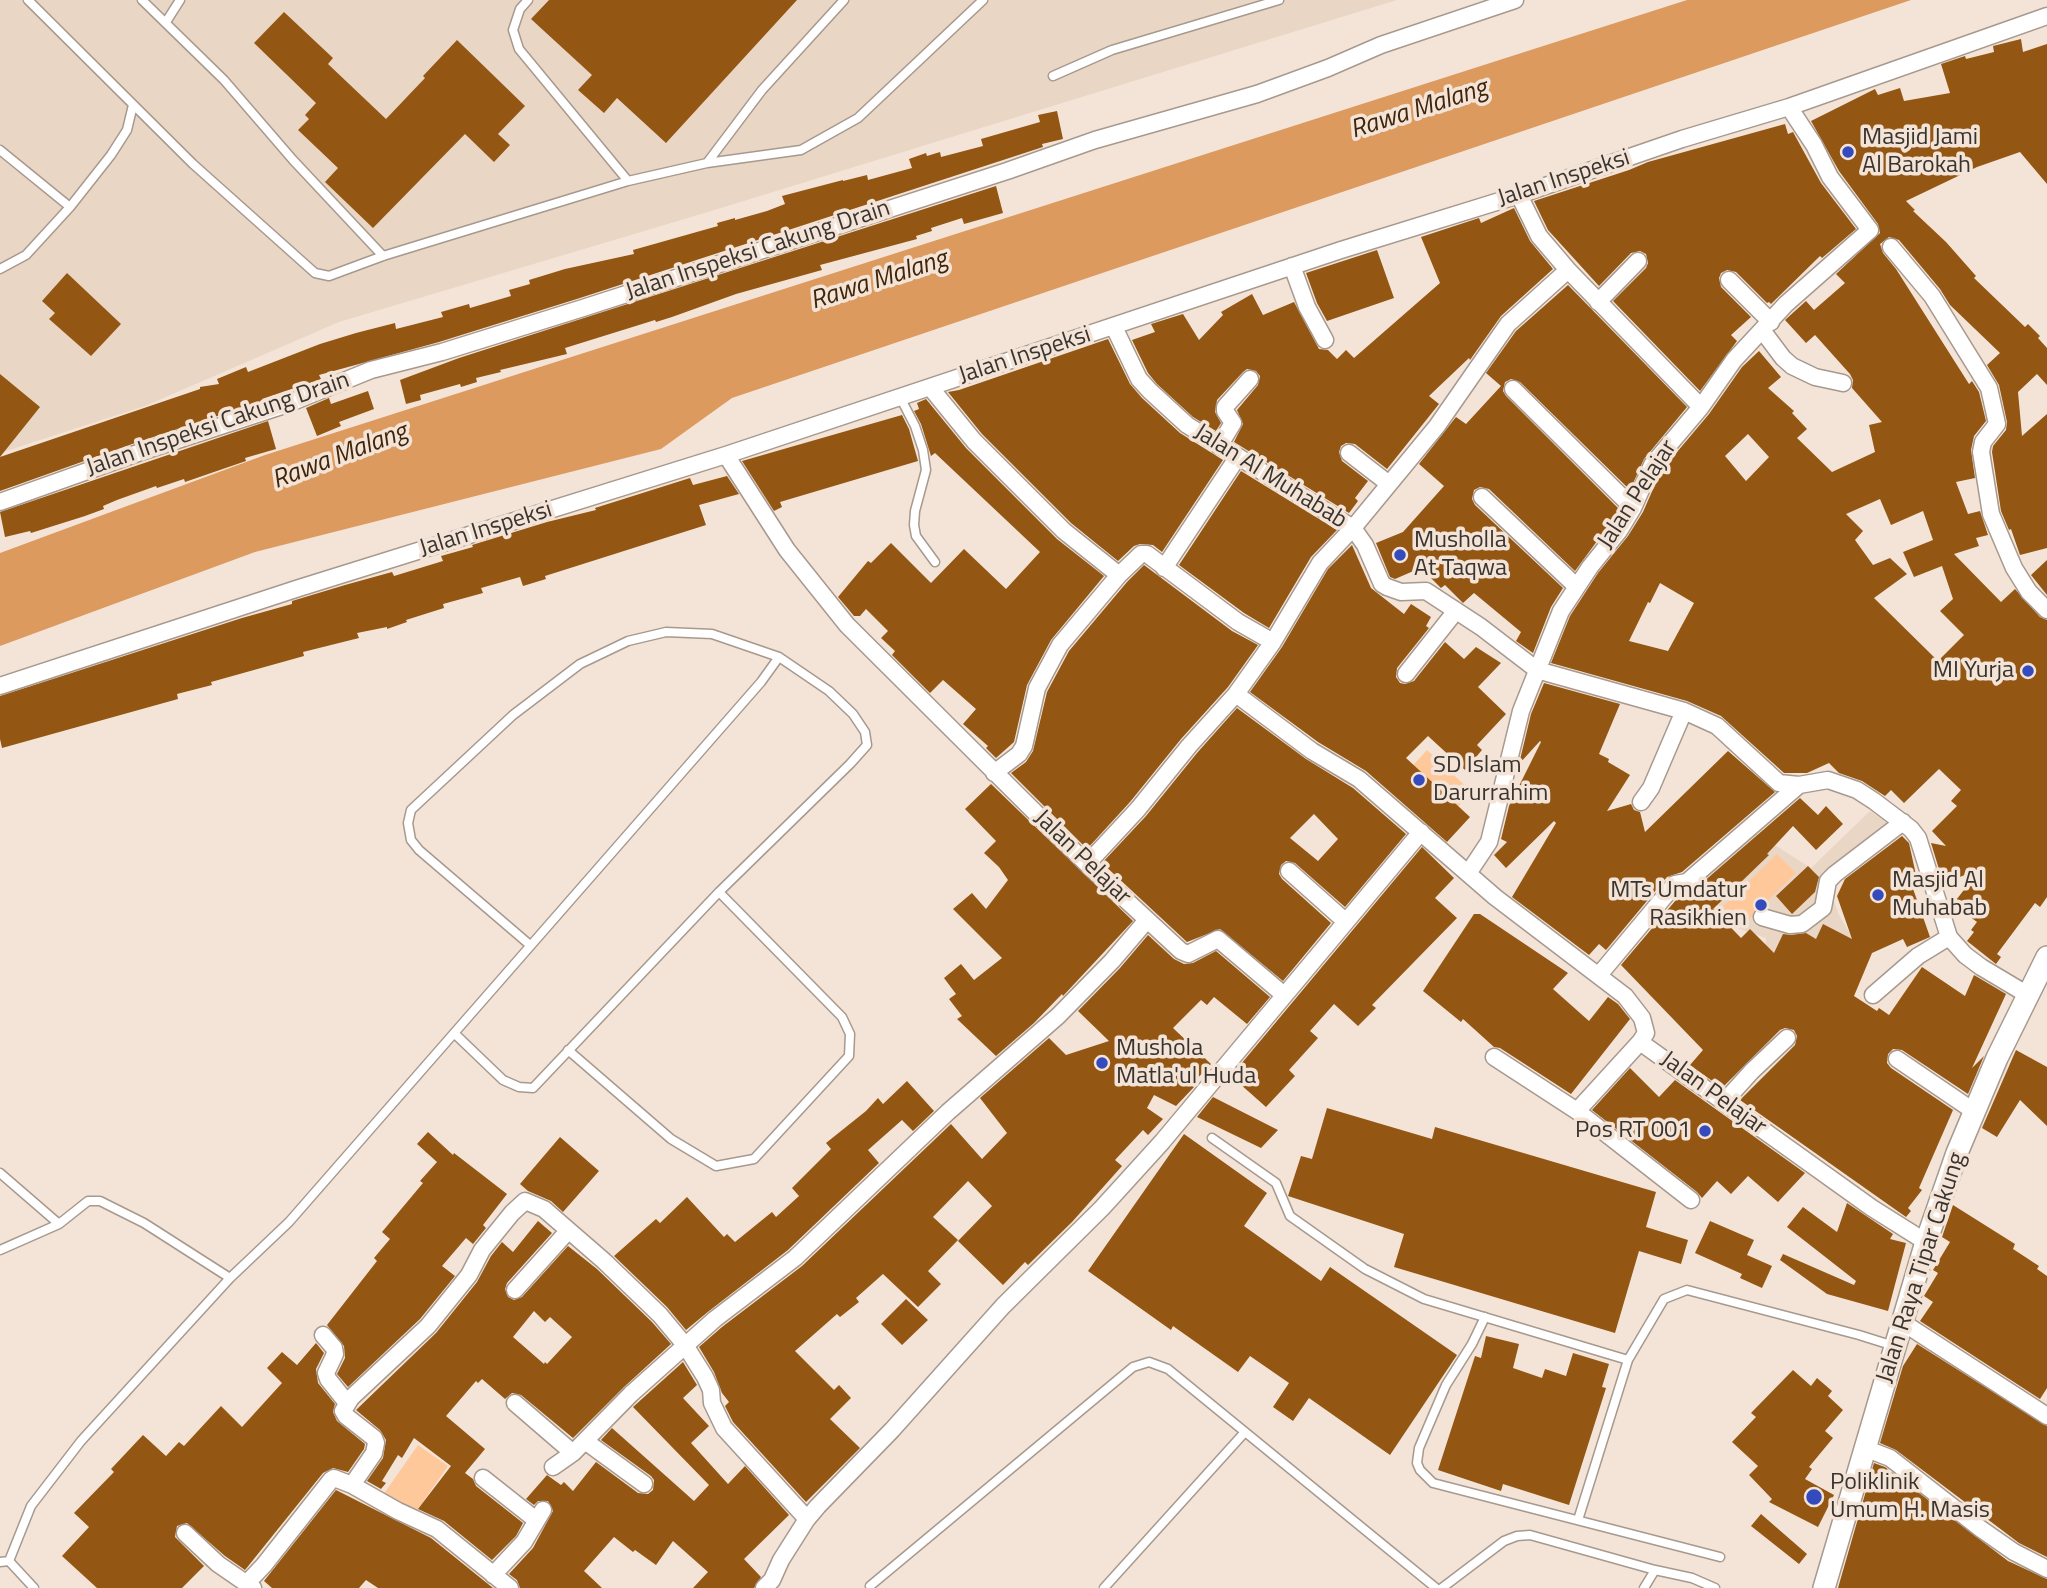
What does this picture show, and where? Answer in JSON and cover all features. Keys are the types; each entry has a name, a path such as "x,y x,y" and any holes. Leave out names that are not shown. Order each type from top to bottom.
{"street":[{"name":"Jalan Inspeksi Cakung Drain","path":"0,502 285,405 371,370 442,352 595,304 1107,136 1257,94 1381,45 1515,0"},
{"name":"Jalan Inspeksi","path":"0,686 299,588 726,455 1292,266 1519,195 1682,139 1789,107 2047,16"},
{"path":"1789,107 1814,145 1830,177 1932,296 1989,388 1997,424 1983,442 1981,452 1991,514 2014,568 2029,592 2047,610"},
{"path":"1519,195 1539,236 1568,270 1701,407"},
{"name":"Jalan Pelajar","path":"1469,873 1489,842 1521,711 1561,611 1619,531 1633,508 1652,465 1701,407 1734,360 1786,304 1881,238"},
{"path":"1598,302 1639,261"},
{"path":"1292,266 1307,307 1325,341"},
{"path":"1087,864 1138,809 1200,733 1236,694 1273,642 1320,563 1353,528 1444,417 1508,324 1568,270"},
{"path":"1729,280 1767,326 1783,358 1815,377 1843,383"},
{"name":"Jalan Al Muhabab","path":"1114,327 1144,385 1187,425 1353,528 1366,545 1382,584 1401,592 1426,591 1481,627 1537,670 1684,711 1717,726 1779,783 1799,785 1828,779 1840,782 1857,790 1903,822 1918,838 1949,937 1965,955 1981,967 2028,995"},
{"path":"1219,446 1233,423 1225,407 1250,379"},
{"path":"930,387 974,441 1064,531 1119,575"},
{"path":"1513,389 1633,508"},
{"path":"1349,453 1389,484"},
{"name":"Jalan Pelajar","path":"726,455 772,529 830,605 876,655 1087,864 1181,951 1188,954 1219,939 1284,995"},
{"path":"1164,568 1237,458"},
{"path":"1482,497 1577,587"},
{"path":"994,773 1019,754 1024,746 1037,688 1060,645 1119,575 1141,554 1147,554 1238,622 1273,642"},
{"path":"1406,674 1455,612"},
{"name":"Jalan Pelajar","path":"1236,694 1312,751 1359,779 1554,943 1625,996 1642,1018 1646,1033 1640,1042 1872,1208 1926,1242"},
{"path":"1640,802 1651,788 1684,711"},
{"path":"1599,975 1675,884 1687,882 1799,785"},
{"path":"1762,917 1790,925 1802,924 1823,908 1828,881 1903,822"},
{"path":"764,1588 772,1580 780,1560 807,1519 919,1401 1003,1306 1102,1208 1162,1142 1421,832"},
{"path":"1289,871 1345,921"},
{"path":"553,1467 573,1453 623,1402 685,1346 795,1258 948,1112 1058,1016 1112,961 1147,920"},
{"path":"1873,995 1918,956 1949,937"},
{"name":"Jalan Raya Tipar Cakung","path":"1824,1588 1867,1449 1894,1346 1957,1153 1997,1058 2047,957"},
{"path":"1724,1102 1787,1038"},
{"path":"1577,1111 1640,1042"},
{"path":"1494,1057 1577,1111 1691,1200"},
{"path":"1897,1059 1975,1112"},
{"path":"352,1485 374,1453 376,1443 374,1438 346,1416 343,1409 428,1326 469,1275 482,1250 525,1201 544,1209 660,1315 705,1377 711,1390 712,1403 724,1428 807,1519"},
{"path":"514,1290 568,1231"},
{"path":"1902,1322 2047,1416"},
{"path":"323,1335 335,1353 326,1373 347,1403"},
{"path":"515,1403 573,1453"},
{"path":"585,1441 645,1484"},
{"path":"1867,1449 1890,1458 1981,1529 2014,1552 2047,1569"},
{"path":"185,1533 218,1564 250,1586 334,1478 437,1530 510,1588"},
{"path":"483,1478 540,1515 524,1542 492,1575"}],"lane":[{"path":"28,0 193,164 315,273 329,276 383,256 628,181 707,163 802,150 858,118 983,0"},
{"path":"142,0 224,80 293,160 383,256"},
{"path":"166,22 180,0"},
{"path":"528,0 520,9 513,30 519,49 628,181"},
{"path":"707,163 762,90 844,0"},
{"path":"1053,76 1112,50 1279,0"},
{"path":"0,269 26,255 69,207 111,155 127,130 133,105"},
{"path":"0,150 69,207"},
{"path":"900,397 915,426 926,470 915,511 916,536 935,562"},
{"path":"454,1033 503,1080 519,1087 533,1088 719,892 867,745 865,733 859,723 829,691 779,657 712,634 666,632 628,641 580,664 513,715 411,810 408,823 411,839 419,850 530,945"},
{"path":"34,1588 4,1561 31,1506 48,1481 81,1441 230,1278 289,1222 761,682 779,657"},
{"path":"568,1050 671,1139 716,1166 754,1159 849,1056 850,1034 842,1017 719,892"},
{"path":"1212,1138 1276,1183 1290,1216 1365,1269 1424,1299 1628,1360"},
{"path":"0,1173 59,1224"},
{"path":"0,1250 59,1224 88,1200 100,1201 144,1223 230,1278"},
{"path":"1578,1520 1628,1360 1664,1299 1687,1290 1894,1346"},
{"path":"1485,1317 1446,1385 1419,1448 1417,1463 1420,1470 1433,1483 1720,1557"},
{"path":"870,1586 1133,1367 1149,1362 1168,1369 1436,1588"},
{"path":"1104,1588 1245,1432"},
{"path":"1442,1588 1504,1541 1530,1535 1692,1578 1715,1588"},
{"path":"1644,1588 1655,1570"}],"shaded area":[{"path":"0,0 1397,0 708,212 339,322 145,406 0,453"},
{"path":"1427,750 1472,792 1450,815 1406,773"},
{"name":"MTs Umdatur Rasikhien","path":"1870,811 1902,833 1829,888 1839,915 1864,957 1764,955 1766,938 1737,928 1713,915 1703,921 1678,895 1751,830 1811,868"},
{"path":"1777,854 1796,873 1741,927 1722,907"},
{"path":"418,1445 448,1466 413,1516 383,1495"}],"water":[{"name":"Rawa Malang","path":"1687,0 1911,0 732,398 661,449 255,552 0,646 0,553 265,455"}],"building":[{"path":"549,0 797,0 666,143 617,98 604,113 578,90 592,75 531,19"},
{"path":"284,12 333,58 328,64 386,119 457,40 525,106 498,134 510,145 494,162 465,134 373,228 325,182 338,168 298,130 309,119 305,115 316,103 254,43"},
{"path":"2021,39 2023,52 2047,44 2047,184 2020,152 1977,167 1906,201 1946,242 1976,276 1974,278 2025,327 2028,324 2047,348 2047,385 2037,374 2018,392 2022,436 2047,414 2047,548 2020,555 2001,511 1992,452 1993,446 2006,430 2007,422 1999,385 1987,365 2000,353 1950,305 1899,240 1889,237 1880,244 1883,253 1969,384 1972,381 1979,392 1986,421 1974,436 1971,450 1975,478 1956,482 1968,514 1980,511 1988,535 1976,538 1979,546 1954,554 2001,602 2015,589 2040,617 2047,620 2047,897 2040,907 2035,903 1997,954 2001,957 1996,964 1967,941 1977,922 1953,904 1981,868 1946,883 1942,879 1931,843 1946,846 1932,831 1957,806 1951,801 1961,790 1939,769 1904,803 1891,790 1885,796 1862,781 1839,773 1829,763 1807,773 1784,773 1721,716 1687,701 1551,663 1570,616 1598,573 1628,536 1643,512 1661,471 1709,414 1742,367 1759,351 1781,377 1768,388 1794,411 1792,413 1807,429 1797,438 1832,472 1875,452 1869,425 1882,422 1852,388 1853,380 1850,374 1815,335 1806,343 1785,320 1806,301 1814,310 1845,283 1836,274 1880,233 1878,224 1839,171 1811,121 1875,89 1878,95 1900,88 1904,101 1950,93 1941,64 1965,56 1966,59 1994,52 1993,46","holes":["1748,434 1769,457 1746,481 1725,456","1880,499 1891,525 1923,511 1933,540 1903,552 1914,577 1942,566 1953,599 1940,611 1964,635 1938,661 1874,598 1907,574 1890,558 1873,565 1855,540 1863,531 1846,514","1660,583 1694,603 1668,651 1629,641 1648,602 1650,603"]},
{"path":"1057,111 1063,139 1042,144 1043,147 580,298 439,342 319,375 321,379 262,399 263,401 0,491 0,457 200,387 219,384 217,379 246,367 248,372 356,333 395,323 396,329 443,317 441,312 469,304 470,308 511,296 509,290 530,284 529,280 634,254 633,250 718,226 717,223 767,211 785,204 782,196 843,180 867,175 868,180 912,168 909,159 926,153 927,156 940,152 941,157 983,146 981,139 1040,122 1038,115"},
{"path":"1785,124 1788,134 1793,132 1821,183 1856,229 1822,258 1820,256 1771,304 1736,272 1727,270 1721,273 1721,287 1751,317 1731,335 1737,341 1700,391 1613,301 1646,268 1646,254 1640,251 1631,253 1599,286 1548,230 1534,201 1648,162"},
{"path":"996,186 1003,213 964,224 962,218 931,228 932,231 916,236 917,239 820,265 822,270 565,348 567,354 500,370 501,372 476,378 477,382 461,387 460,384 420,395 421,400 406,404 400,380 459,358"},
{"path":"1514,208 1530,241 1553,269 1501,316 1470,360 1469,358 1429,396 1439,404 1387,469 1355,444 1346,443 1341,446 1339,452 1342,461 1368,481 1355,498 1358,501 1349,513 1234,442 1243,424 1237,410 1258,385 1260,376 1256,371 1247,369 1217,400 1215,412 1221,423 1216,431 1193,417 1157,384 1148,373 1132,340 1155,332 1151,324 1183,314 1199,340 1223,315 1221,312 1252,294 1263,315 1294,302 1319,349 1328,350 1337,359 1346,350 1354,358 1440,283 1421,237 1479,218 1481,223"},
{"path":"1377,250 1394,298 1327,321 1306,273"},
{"path":"67,273 121,324 91,356 49,319 55,313 42,301"},
{"path":"1568,285 1687,407 1644,459 1630,490 1520,382 1511,379 1505,382 1503,391 1506,396 1620,510 1575,571 1489,489 1480,487 1474,490 1472,499 1475,505 1563,588 1551,607 1533,653 1516,641 1521,632 1474,593 1463,603 1445,585 1441,588 1429,576 1439,560 1395,579 1390,577 1376,543 1403,532 1444,486 1419,464 1456,417 1466,424 1501,386 1486,373 1516,331"},
{"path":"1108,339 1130,384 1142,398 1180,433 1223,460 1162,552 1153,545 1140,544 1118,561 1071,523 982,434 948,392"},
{"path":"0,374 40,407 0,457"},
{"path":"368,391 374,409 339,422 341,426 317,436 306,408 329,398 331,404"},
{"path":"926,399 966,448 1057,539 1104,576 1051,640 1027,685 1014,742 996,758 986,748 988,746 963,724 976,709 943,680 930,693 892,655 895,651 881,638 888,631 866,609 860,616 854,616 838,597 868,561 871,563 891,543 931,583 964,549 1006,589 1040,552 935,453 931,456 914,411 919,409 917,403"},
{"path":"902,415 918,461 780,502 782,507 774,511 742,461"},
{"path":"268,421 276,449 245,458 246,461 185,482 184,479 157,488 156,486 117,500 103,506 104,509 85,516 31,533 30,531 5,537 0,512"},
{"path":"1241,471 1337,530 1311,557 1269,628 1179,565"},
{"path":"727,476 739,494 699,505 706,525 545,576 546,579 523,586 520,577 481,588 483,593 443,604 444,608 406,620 407,622 387,629 357,633 359,638 303,652 304,656 211,682 212,685 177,694 178,699 2,748 0,696 292,604 292,601 392,572 394,576 443,561 441,556 473,547 472,545 596,510 595,508 690,478 693,485"},
{"path":"1352,545 1371,588 1404,614 1411,604 1431,617 1426,626 1429,628 1397,668 1396,677 1400,683 1414,681 1445,642 1464,659 1476,647 1501,663 1478,687 1506,714 1477,745 1482,750 1465,770 1428,736 1406,758 1470,817 1447,842 1366,771 1318,742 1250,692 1282,647 1328,569"},
{"path":"2047,560 2047,595 2031,575"},
{"path":"1144,565 1232,631 1258,645 1228,687 1087,849 1011,773 1026,762 1033,751 1047,692 1069,651"},
{"path":"1544,683 1620,704 1599,754 1630,775 1607,811 1631,804 1634,810 1640,812 1645,832 1728,751 1775,792 1682,872 1667,877 1606,950 1599,944 1589,955 1512,897 1556,823 1554,821 1506,868 1494,855 1507,842 1501,839 1509,806 1541,742 1519,764 1531,714"},
{"path":"1237,708 1306,759 1353,788 1406,834 1345,907 1295,863 1286,861 1281,865 1279,874 1282,879 1331,923 1283,981 1220,929 1187,942 1102,863 1146,816","holes":["1314,814 1338,839 1318,861 1290,838"]},
{"path":"991,784 1133,921 1063,996 1062,994 996,1056 957,1019 962,1016 949,999 956,994 944,978 961,964 974,980 1002,958 953,909 972,893 986,909 1008,880 984,853 996,841 965,809"},
{"path":"1800,798 1818,815 1826,806 1843,824 1816,850 1793,826 1767,854 1769,855 1713,909 1741,938 1750,929 1774,953 1783,934 1806,933 1816,939 1823,924 1852,939 1837,896 1845,879 1902,836 1909,843 1916,875 1905,866 1930,937 1907,947 1903,939 1872,953 1854,996 1877,1011 1879,1008 1889,1015 1922,967 1965,996 1974,975 2006,994 1972,1068 1984,1056 1968,1094 1902,1050 1893,1049 1888,1054 1887,1063 1891,1068 1959,1114 1953,1110 1919,1188 1922,1190 1908,1208 1911,1211 1906,1217 1740,1100 1795,1045 1797,1036 1794,1030 1780,1030 1722,1088 1690,1065 1703,1050 1621,965 1681,894 1694,890"},
{"path":"1422,847 1454,878 1435,898 1457,918 1372,1005 1376,1008 1358,1026 1334,1004 1310,1031 1318,1038 1289,1070 1295,1076 1266,1107 1231,1076"},
{"path":"1808,866 1819,877 1815,892 1792,914 1776,896"},
{"path":"1474,914 1480,914 1568,973 1553,989 1589,1021 1608,997 1618,1004 1630,1019 1571,1094 1500,1048 1494,1047 1463,1019 1461,1022 1423,991"},
{"path":"1148,935 1174,959 1184,964 1193,963 1216,951 1270,997 1247,1024 1214,997 1207,1005 1201,1000 1173,1028 1211,1064 1176,1106 1154,1095 1147,1108 1163,1119 1148,1135 1143,1130 1115,1160 1122,1166 1072,1222 1028,1265 1025,1262 1003,1285 958,1241 992,1206 968,1181 933,1217 958,1240 928,1271 941,1284 918,1307 883,1274 856,1298 859,1302 840,1317 837,1314 795,1351 834,1390 839,1385 851,1398 830,1419 860,1448 806,1502 733,1422 725,1406 729,1402 699,1347 802,1266 951,1124 982,1159 1007,1133 980,1098 1049,1038 1066,1055 1109,1041 1078,1011"},
{"path":"2016,1050 2047,1067 2047,1126 2020,1100 1997,1137 1982,1128"},
{"path":"1630,1068 1659,1097 1675,1080 1805,1173 1778,1202 1748,1176 1731,1194 1717,1181 1702,1198 1592,1110"},
{"path":"907,1081 934,1111 913,1131 902,1120 868,1150 879,1163 788,1250 686,1330 667,1307 614,1256 656,1219 660,1223 687,1197 724,1237 727,1234 735,1242 772,1212 776,1217 799,1196 792,1188 831,1149 826,1143 878,1098 883,1104"},
{"path":"1213,1097 1278,1130 1261,1148 1197,1117"},
{"path":"1327,1108 1432,1139 1435,1127 1656,1192 1646,1227 1688,1240 1681,1264 1639,1251 1615,1333 1394,1267 1404,1234 1288,1196 1301,1156 1312,1159"},
{"path":"428,1132 453,1155 454,1153 507,1194 483,1225 486,1228 473,1244 466,1238 442,1266 455,1276 420,1319 348,1387 337,1374 345,1358 344,1346 327,1325 377,1261 374,1258 390,1239 382,1232 437,1162 417,1144"},
{"path":"1184,1134 1267,1193 1244,1226 1321,1281 1330,1267 1457,1355 1390,1455 1309,1398 1293,1421 1273,1407 1289,1383 1250,1356 1238,1372 1173,1326 1171,1330 1088,1271"},
{"path":"560,1137 599,1171 563,1212 551,1201 528,1191 520,1184"},
{"path":"1847,1203 1893,1234 1890,1239 1906,1243 1888,1311 1827,1294 1780,1260 1783,1254 1854,1285 1856,1281 1787,1227 1803,1207 1837,1232"},
{"path":"1953,1205 2015,1244 2013,1249 2039,1266 2037,1269 2047,1276 2047,1388 2040,1399 1920,1321 1933,1302 1924,1296 1938,1273 1933,1270 1950,1242 1942,1237"},
{"path":"538,1221 552,1233 507,1283 505,1289 508,1297 514,1300 522,1297 568,1246 597,1269 671,1344 573,1438 521,1395 512,1393 505,1399 482,1379 478,1383 476,1381 446,1416 485,1449 465,1473 473,1479 476,1486 523,1523 516,1536 492,1560 444,1521 418,1509 451,1466 414,1438 402,1458 398,1455 382,1481 386,1483 381,1489 367,1481 383,1458 386,1440 380,1430 356,1410 436,1333 477,1282 502,1242 513,1252","holes":["534,1311 545,1322 550,1317 572,1337 547,1364 513,1337"]},
{"path":"1710,1221 1754,1240 1747,1255 1772,1266 1762,1288 1740,1278 1742,1274 1695,1253"},
{"path":"906,1299 928,1320 902,1345 881,1324"},
{"path":"1486,1336 1519,1344 1513,1368 1542,1378 1545,1369 1566,1376 1573,1353 1609,1364 1602,1387 1606,1388 1569,1505 1503,1484 1501,1491 1438,1470 1475,1356 1481,1358"},
{"path":"316,1343 324,1353 316,1369 318,1383 335,1404 333,1412 337,1421 365,1444 364,1449 348,1472 333,1468 323,1473 245,1570 187,1523 177,1526 175,1537 204,1566 182,1588 97,1588 62,1556 89,1527 74,1513 114,1472 111,1469 143,1435 166,1456 179,1442 184,1446 221,1406 242,1427 282,1383 267,1368 282,1352 297,1365"},
{"path":"1917,1344 2047,1426 2047,1557 2019,1543 1896,1450 1880,1443 1903,1366"},
{"path":"683,1362 697,1385 683,1398 709,1426 691,1443 728,1484 745,1466 789,1515 744,1559 761,1577 754,1588 693,1588 708,1572 673,1541 656,1565 614,1537 584,1571 602,1588 520,1588 517,1580 509,1574 533,1548 553,1511 548,1501 538,1501 534,1505 526,1499 547,1475 561,1485 564,1482 573,1491 596,1462 638,1493 648,1494 653,1490 654,1480 651,1476 601,1440 612,1428 694,1501 709,1485 633,1407"},
{"path":"1793,1370 1811,1386 1817,1378 1832,1391 1828,1396 1843,1410 1825,1431 1833,1438 1809,1467 1812,1469 1805,1479 1834,1495 1818,1527 1769,1502 1772,1499 1749,1475 1758,1466 1732,1442 1756,1417 1751,1413"},
{"path":"1874,1463 1885,1467 2008,1561 2047,1579 2047,1588 1838,1588"},
{"path":"336,1490 431,1538 493,1588 378,1588 366,1580 359,1588 272,1588 264,1581"},
{"path":"1761,1514 1807,1554 1799,1564 1751,1526"}],"place":[{"name":"Masjid Jami Al Barokah","path":"1848,152"},
{"name":"Musholla At Taqwa","path":"1400,555"},
{"name":"MI Yurja","path":"2028,671"},
{"name":"SD Islam Darurrahim","path":"1419,780"},
{"name":"Masjid Al Muhabab","path":"1878,895"},
{"name":"MTs Umdatur Rasikhien","path":"1761,905"},
{"name":"Mushola Matla'ul Huda","path":"1102,1063"},
{"name":"Pos RT 001","path":"1705,1131"},
{"name":"Poliklinik Umum H. Masis","path":"1814,1497"}]}
